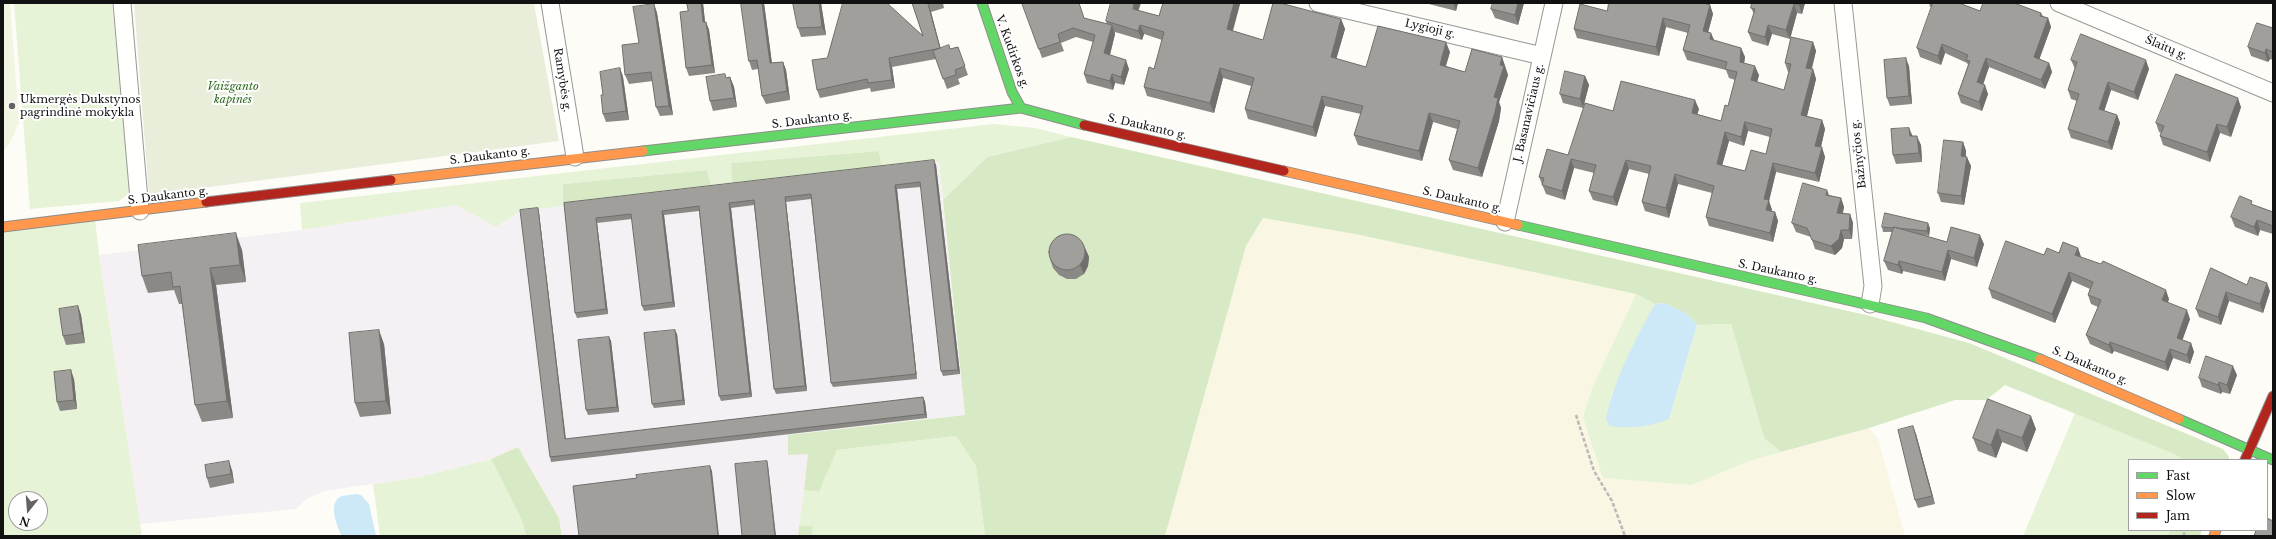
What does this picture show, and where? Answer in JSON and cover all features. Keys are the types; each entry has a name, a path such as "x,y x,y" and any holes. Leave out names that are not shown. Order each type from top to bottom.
{"street":[{"path":"122,3 140,211"},
{"name":"Ramybės g.","path":"550,3 575,158"},
{"name":"V. Kudirkos g.","path":"982,3 1012,92 1021,108"},
{"name":"Lygioji g.","path":"1318,3 1542,56"},
{"name":"J. Basanavičiaus g.","path":"1505,222 1554,3"},
{"name":"Bažnyčios g.","path":"1843,3 1873,286 1870,304"},
{"name":"Šlaitų g.","path":"2059,3 2273,94"},
{"name":"S. Daukanto g.","path":"3,228 575,158 722,143 1021,108 1079,124 1926,318 2025,352 2273,460"},
{"path":"2246,459 2273,396"}],"path":[{"path":"1576,415 1594,471 1612,501 1626,536"}],"shaded area":[{"path":"939,162 965,415 788,435 809,454 798,536 562,536 559,518 518,447 491,459 420,477 324,491 308,498 296,509 140,524 99,255 302,230 456,205 496,227 521,211"},
{"path":"1263,218 1355,234 1636,294 1592,388 1583,417 1692,485 1750,461 1869,428 1878,439 1905,536 1165,536 1246,246"}],"green space":[{"path":"3,3 10,3 19,122 11,141 3,152"},
{"path":"14,3 112,3 130,188 127,195 119,201 30,209"},
{"name":"Vaižganto kapinės","path":"134,3 534,3 559,141 149,195"},
{"path":"993,124 1035,128 1071,137 987,157 943,200 939,162 882,169 879,151 731,163 732,186 712,189 707,170 563,184 563,206 521,211 496,227 456,205 302,230 300,203"},
{"path":"1071,137 1866,315 1969,343 2223,449 2229,459 2182,459 2174,454 2005,385 1986,400 1955,400 1869,428 1781,452 1764,438 1731,324 1697,325 1687,314 1665,303 1655,304 1636,294 1355,234 1263,218 1246,246 1165,536 985,536 976,466 956,436 837,450 819,492 804,490 808,454 788,455 788,435 965,415 943,200 987,157"},
{"path":"879,151 882,169 732,186 731,163"},
{"path":"707,170 712,189 563,206 563,184"},
{"path":"95,218 99,255 142,536 3,536 3,228"},
{"path":"1636,294 1655,304 1610,399 1669,419 1697,325 1731,324 1764,438 1781,452 1750,461 1692,485 1603,478 1583,417 1592,388"},
{"path":"2075,413 2174,454 2182,459 2128,459 2128,531 2170,531 2168,536 2023,536"},
{"path":"956,436 976,466 985,536 812,536 813,526 799,526 804,490 819,492 837,450"},
{"path":"518,447 559,518 562,536 526,536 522,521 491,459"},
{"path":"491,459 522,521 526,536 380,536 373,484 420,477"},
{"path":"799,526 813,526 812,536 798,536"},
{"path":"2170,531 2202,531 2200,536 2168,536"}],"water":[{"path":"1665,303 1687,314 1697,325 1669,419 1639,427 1609,426 1606,419 1614,389 1626,360 1655,304"},
{"path":"346,495 361,495 369,504 376,536 342,536 340,532 336,522 334,510 336,500"}],"building":[{"path":"687,3 701,3 703,22 706,22 712,65 686,68 680,12 688,11"},
{"path":"741,3 762,3 770,63 783,62 787,91 762,96 757,60 749,61"},
{"path":"793,3 819,3 822,27 798,28"},
{"path":"843,3 887,3 923,36 912,3 930,3 928,4 940,48 889,58 892,80 868,83 867,79 817,90 812,60 827,58"},
{"path":"1022,3 1079,3 1084,18 1112,25 1104,53 1126,60 1121,77 1112,74 1110,81 1084,74 1095,35 1073,28 1058,34 1060,42 1039,49"},
{"path":"1111,3 1134,3 1133,9 1159,16 1163,3 1234,3 1227,29 1263,40 1273,3 1280,3 1341,19 1331,57 1366,67 1378,26 1446,42 1440,65 1465,72 1472,49 1502,57 1500,65 1504,66 1494,97 1498,98 1495,112 1478,168 1449,160 1460,121 1429,113 1419,151 1354,135 1363,106 1322,96 1313,127 1245,109 1254,78 1220,68 1210,103 1144,87 1149,67 1154,69 1164,32 1140,25 1138,31 1106,21"},
{"path":"1493,3 1518,3 1515,15 1491,9"},
{"path":"1609,3 1704,3 1710,5 1703,31 1711,33 1710,39 1741,48 1740,62 1755,66 1751,80 1784,90 1791,64 1785,63 1791,37 1813,42 1806,68 1813,69 1801,115 1822,120 1815,146 1822,147 1815,173 1773,163 1764,199 1769,200 1766,210 1775,212 1770,233 1706,217 1714,186 1675,174 1666,208 1642,202 1651,166 1626,160 1613,197 1589,191 1596,165 1571,159 1562,191 1542,185 1544,178 1539,177 1547,149 1568,155 1585,103 1613,111 1621,81 1695,100 1692,113 1721,121 1725,105 1728,106 1737,72 1725,69 1727,62 1683,50 1690,25 1663,18 1656,47 1574,29 1580,4 1607,11","holes":["1745,122 1772,129 1766,154 1751,150 1745,171 1717,164 1725,132 1741,137"]},
{"path":"1752,3 1799,3 1799,5 1794,4 1786,30 1768,25 1765,37 1748,32 1755,9 1751,8"},
{"path":"1933,3 1959,3 1980,11 1983,3 2014,3 2041,13 2040,16 2048,18 2034,57 2049,63 2041,80 1986,58 1977,82 1985,85 1979,102 1958,94 1970,61 1966,60 1968,55 1942,44 1938,56 1917,48"},
{"path":"654,4 669,106 656,107 651,72 625,75 622,45 639,43 633,7"},
{"path":"2257,23 2273,28 2273,52 2266,49 2265,53 2248,47"},
{"path":"2081,34 2146,60 2134,92 2108,82 2099,109 2117,115 2108,142 2068,129 2079,94 2068,90 2077,62 2071,60"},
{"path":"949,45 950,49 958,47 965,66 955,70 956,75 943,79 933,51"},
{"path":"1906,58 1909,96 1887,98 1884,60"},
{"path":"620,68 626,111 603,114 601,95 603,95 600,72"},
{"path":"1565,71 1585,76 1580,99 1560,94"},
{"path":"725,74 726,78 730,77 734,98 710,101 706,77"},
{"path":"2176,74 2238,98 2227,127 2217,124 2207,152 2160,136 2164,126 2156,123"},
{"path":"1909,128 1910,136 1917,136 1919,153 1893,155 1891,129"},
{"path":"1944,140 1963,142 1961,156 1967,157 1961,196 1938,193"},
{"path":"934,160 958,370 941,371 920,182 895,185 916,374 831,383 811,194 785,197 805,386 774,389 754,200 729,203 750,393 719,396 699,206 662,211 673,302 642,306 631,214 596,218 606,309 575,313 564,203"},
{"path":"1803,183 1827,190 1826,195 1841,198 1837,213 1850,214 1849,230 1841,230 1839,239 1831,246 1812,240 1807,228 1792,223"},
{"path":"2240,196 2252,201 2251,204 2273,212 2273,226 2257,220 2254,227 2231,217"},
{"path":"538,208 565,439 923,397 925,414 550,457 520,210"},
{"path":"1885,213 1928,223 1927,231 1882,227"},
{"path":"1894,227 1947,242 1951,227 1980,235 1974,258 1948,250 1942,272 1899,261 1898,265 1884,261"},
{"path":"236,233 240,265 210,268 227,401 195,405 180,286 173,287 171,272 142,276 138,245"},
{"path":"1071,234 1080,239 1084,245 1084,259 1080,265 1071,270 1063,270 1054,265 1050,259 1049,248 1054,239 1060,235"},
{"path":"2006,241 2044,255 2047,248 2059,253 2063,242 2078,248 2075,255 2101,264 2103,261 2166,290 2162,300 2187,310 2177,338 2191,343 2187,355 2170,349 2165,362 2110,342 2109,345 2086,335 2101,300 2088,295 2093,282 2069,272 2052,314 1989,289"},
{"path":"2211,268 2247,285 2250,277 2267,283 2260,304 2226,292 2218,317 2196,309"},
{"path":"78,306 82,333 63,336 59,309"},
{"path":"379,330 386,401 355,403 349,333"},
{"path":"675,330 683,400 652,404 644,333"},
{"path":"609,337 617,407 586,410 578,340"},
{"path":"2206,356 2233,366 2227,385 2219,382 2218,385 2199,378"},
{"path":"71,370 74,400 57,402 54,372"},
{"path":"1988,399 2031,416 2022,438 1997,429 1991,445 1973,438"},
{"path":"1913,426 1932,496 1915,500 1898,430"},
{"path":"229,461 231,474 207,478 205,465"},
{"path":"767,461 775,536 742,536 735,464"},
{"path":"710,466 718,536 579,536 573,486 637,478 636,475"},
{"path":"2268,518 2273,521 2273,536 2254,536 2256,531 2268,531"}],"traffic: fast":[{"path":"982,3 1012,92 1021,108"},
{"path":"643,151 1021,108 1084,125"},
{"path":"1518,225 1926,318 2040,359"},
{"path":"2179,419 2273,460"}],"traffic: slow":[{"path":"391,180 643,151"},
{"path":"1284,171 1518,225"},
{"path":"3,227 206,202"},
{"path":"2040,359 2179,419"},
{"path":"2214,536 2216,531"}],"traffic: jam":[{"path":"1084,125 1284,171"},
{"path":"206,202 391,180"},
{"path":"2245,459 2273,396"}],"place":[{"name":"Ukmergės Dukstynos pagrindinė mokykla","path":"12,106"}]}
